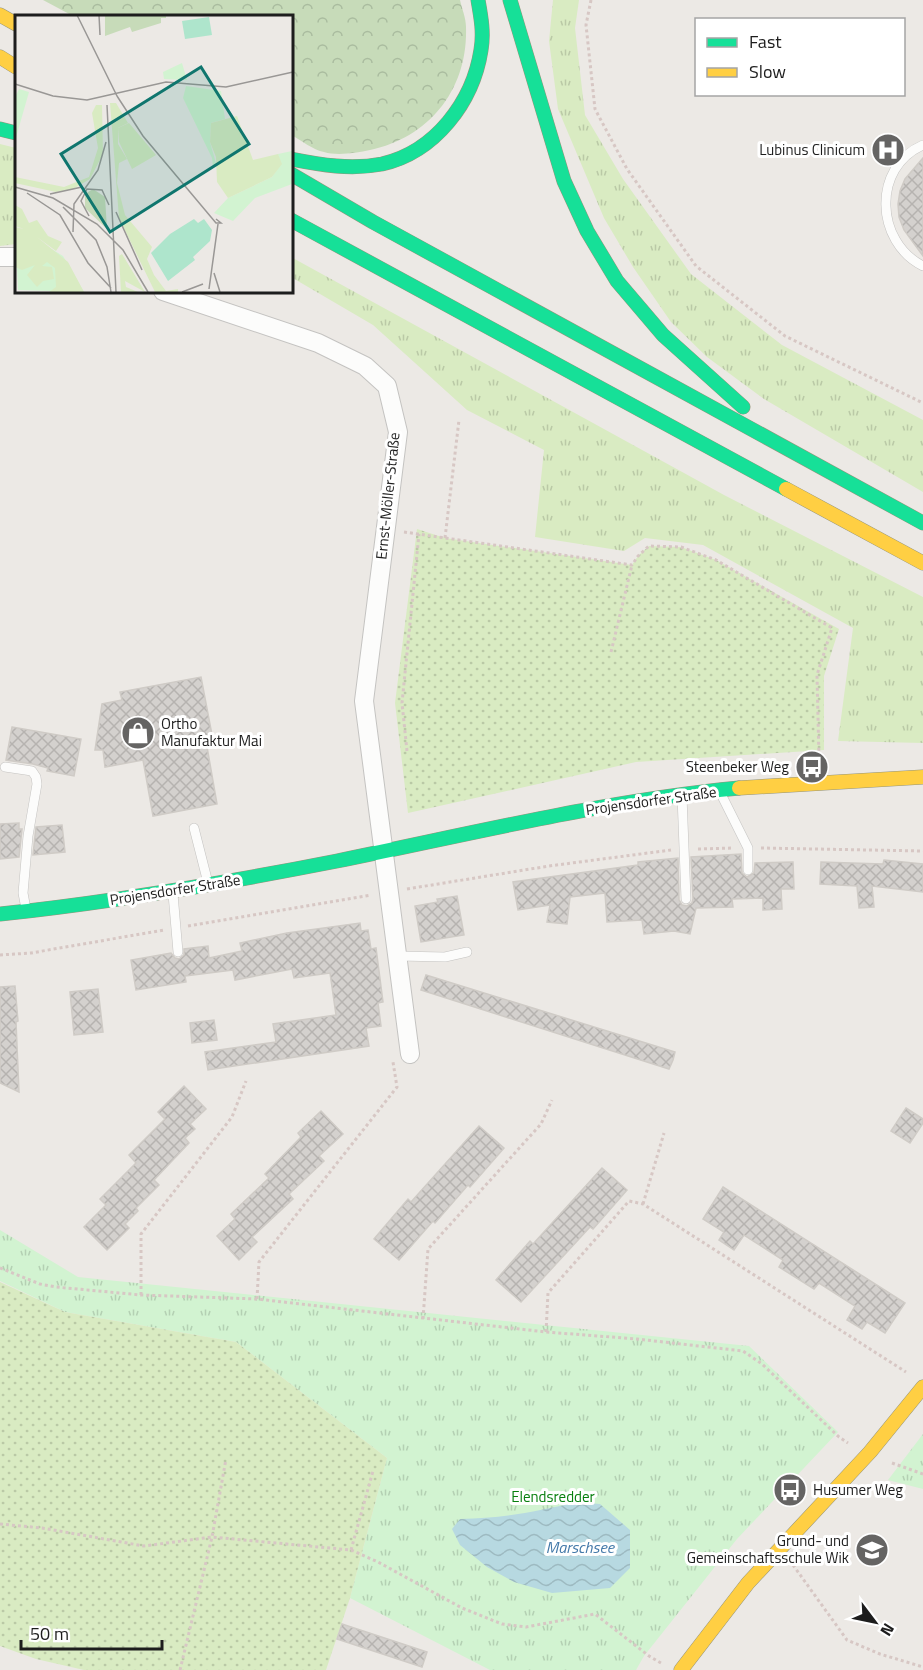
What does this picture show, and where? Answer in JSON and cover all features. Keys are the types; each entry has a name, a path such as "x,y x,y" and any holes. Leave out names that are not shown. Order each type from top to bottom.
{"main road":[{"path":"292,159 342,168 365,166 395,160 419,148 439,132 455,115 477,76 483,33 478,0"},
{"path":"510,0 564,182 587,231 617,281 663,335 787,447"},
{"path":"0,15 15,23"},
{"path":"533,26 536,83"},
{"path":"0,57 15,66"},
{"path":"0,129 15,133"},
{"path":"292,175 373,222 787,447 923,524"},
{"path":"292,221 923,562"},
{"path":"292,227 350,253"},
{"name":"Projensdorfer Straße","path":"0,914 173,892 383,852 556,815 644,800 720,790 821,781 923,777"},
{"path":"681,1670 734,1599 911,1404 918,1382"}],"street":[{"name":"Ernst-Möller-Straße","path":"166,292 318,343 365,366 387,386 398,432 364,701 383,852"},
{"path":"383,852 398,956 401,1056"}],"lane":[{"path":"923,145 908,154 896,169 887,195 886,210 889,230 893,238 906,256 923,266"},
{"path":"5,767 32,771 36,780 23,892 26,911"},
{"path":"720,790 748,848 748,870"},
{"path":"682,795 686,899"},
{"path":"194,828 209,885"},
{"path":"173,892 178,952"},
{"path":"398,956 445,957 467,952"}],"path":[{"path":"591,0 586,26 595,109 627,169 696,266 785,336 923,403"},
{"path":"445,538 459,420"},
{"path":"385,529 632,565"},
{"path":"407,751 402,703 419,534"},
{"path":"611,652 632,565 649,546 681,547 716,560 832,628 817,675 821,781"},
{"path":"0,956 31,953 549,866 685,849 923,851"},
{"path":"257,1299 259,1262 398,1087 401,1056"},
{"path":"141,1295 141,1234 232,1117 246,1082"},
{"path":"423,1319 428,1249 541,1125 552,1100"},
{"path":"643,1204 664,1133"},
{"path":"546,1332 548,1293 629,1201 643,1204 918,1382"},
{"path":"0,1268 48,1286 141,1295 257,1299 546,1332 637,1338 742,1352 762,1364 839,1437 867,1455 923,1474"},
{"path":"180,1670 212,1538 226,1459"},
{"path":"351,1550 373,1471"},
{"path":"0,1524 42,1528 144,1546 212,1538 351,1550 378,1562 462,1608 502,1624 526,1627 594,1614 649,1656 665,1665"},
{"path":"780,1547 846,1640 880,1654 923,1667"}],"green space":[{"path":"43,0 460,0 466,24 465,50 452,90 427,122 411,134 391,144 359,152 329,153 316,149 292,136 292,15 71,15"},
{"path":"553,0 579,0 575,28 585,115 623,179 691,274 782,345 923,420 923,492 764,399 707,357 671,322 633,267 604,218 558,109 549,41"},
{"path":"0,144 15,148 15,244 0,246"},
{"path":"292,258 724,495 923,597 923,743 838,741 853,628 703,545 645,538 624,551 535,537 544,450 467,410 373,325 292,278"},
{"path":"417,529 445,538 632,565 649,546 681,547 716,560 839,629 824,676 824,750 636,762 408,813 395,703"},
{"name":"Elendsredder","path":"0,1230 78,1277 749,1346 838,1432 737,1539 644,1656 636,1670 490,1670 350,1598 387,1458 236,1342 65,1312 0,1281"},
{"path":"0,1282 65,1312 236,1342 387,1458 350,1598 326,1670 84,1670 36,1659 0,1646"},
{"path":"923,1434 923,1489 888,1480"}],"water":[{"name":"Marschsee","path":"577,1502 600,1504 630,1530 630,1568 610,1588 552,1593 514,1582 487,1567 460,1545 452,1529 460,1519 519,1514"}],"building":[{"path":"923,158 923,256 904,230 899,217 898,204 905,179"},
{"path":"201,677 213,740 206,741 217,804 153,816 143,760 105,767 103,750 95,750 102,704 122,700 120,692"},
{"path":"12,727 81,739 74,776 47,771 48,768 33,764 6,760"},
{"path":"19,823 19,829 22,829 19,857 0,859 0,824"},
{"path":"62,825 65,852 33,855 36,827"},
{"path":"741,854 742,873 747,877 754,873 755,863 793,862 794,889 781,889 782,909 763,910 763,898 732,899 733,907 696,908 690,934 674,931 644,934 642,920 607,922 605,893 570,897 567,924 547,922 550,905 518,910 513,882 678,858 679,900 682,905 687,906 692,903 693,899 691,857"},
{"path":"884,860 923,864 923,892 872,886 874,907 859,908 857,886 820,884 821,862 883,864"},
{"path":"457,896 464,935 421,942 415,906"},
{"path":"360,923 361,931 368,930 371,949 376,948 383,1002 378,1003 381,1026 366,1028 369,1046 208,1070 205,1052 276,1042 273,1024 336,1015 330,973 294,978 292,969 235,980 233,970 185,976 186,982 136,990 131,960 171,953 179,959 184,955 184,949 208,946 209,958 242,951 240,943 287,933"},
{"path":"426,975 675,1052 673,1060 669,1069 421,990"},
{"path":"15,986 19,1092 0,1083 0,987"},
{"path":"98,989 103,1032 74,1035 70,992"},
{"path":"214,1020 217,1040 192,1043 190,1023"},
{"path":"184,1086 206,1109 190,1124 195,1129 185,1138 189,1143 154,1180 159,1185 136,1208 138,1211 125,1224 129,1228 107,1250 84,1227 106,1205 100,1199 136,1163 129,1155 165,1119 158,1112"},
{"path":"906,1108 923,1119 923,1123 910,1143 891,1131"},
{"path":"321,1111 343,1134 319,1156 324,1161 289,1194 293,1199 252,1237 257,1242 239,1260 217,1236 235,1219 231,1214 269,1178 265,1174 301,1137 298,1133"},
{"path":"479,1126 504,1148 435,1223 433,1221 399,1260 374,1239 408,1199 411,1202"},
{"path":"602,1168 627,1190 593,1229 590,1227 521,1302 496,1280 530,1241 533,1244"},
{"path":"723,1187 905,1303 885,1333 867,1322 862,1329 847,1320 855,1306 819,1283 814,1289 779,1267 783,1260 744,1235 734,1250 719,1240 724,1232 703,1219"},
{"path":"342,1624 427,1652 422,1667 337,1639"}],"traffic: fast":[{"path":"292,159 347,167 370,166 401,158 435,136 460,106 477,69 482,37 478,0"},
{"path":"510,0 564,181 587,231 617,281 663,335 743,407"},
{"path":"0,129 15,133"},
{"path":"292,175 373,222 923,523"},
{"path":"292,221 786,489"},
{"path":"0,914 85,904 211,884 587,810 739,788"}],"traffic: slow":[{"path":"0,15 15,23"},
{"path":"0,57 15,66"},
{"path":"786,489 923,563"},
{"path":"739,788 923,777"},
{"path":"681,1670 748,1583 870,1452 923,1387"}],"place":[{"name":"Lubinus Clinicum","path":"888,150"},
{"name":"Ortho Manufaktur Mai","path":"138,733"},
{"name":"Steenbeker Weg","path":"812,767"},
{"name":"Husumer Weg","path":"790,1490"},
{"name":"Grund- und Gemeinschaftsschule Wik","path":"872,1550"}]}
